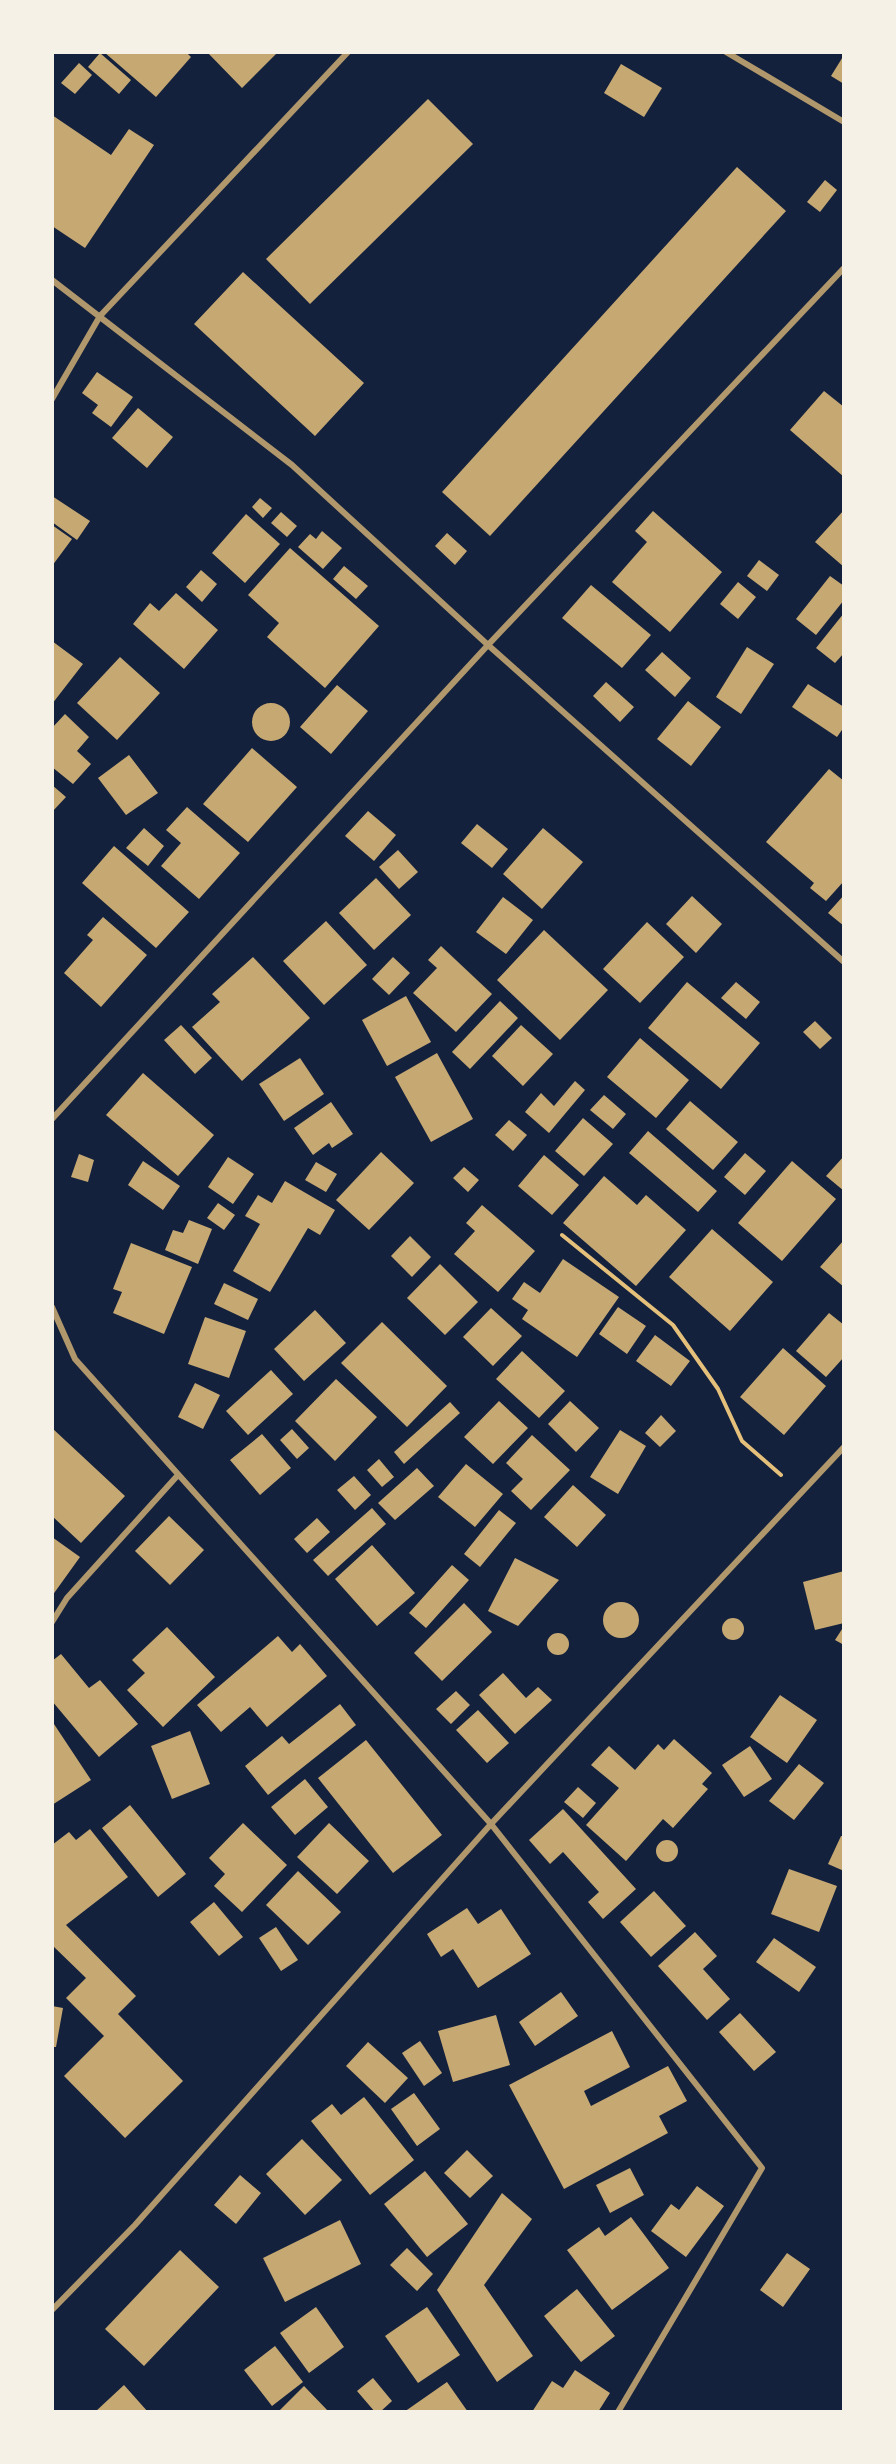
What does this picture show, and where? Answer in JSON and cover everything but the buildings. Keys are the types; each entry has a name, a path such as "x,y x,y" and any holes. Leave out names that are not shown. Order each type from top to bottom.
{"street":[{"path":"52,399 100,316 348,52"},
{"path":"726,52 843,122"},
{"path":"52,1119 488,645 843,268"},
{"path":"52,280 292,465 488,645 843,962"},
{"path":"52,1307 75,1359 491,1824 762,2168 618,2412"},
{"path":"52,2310 135,2225 491,1824 843,1447"},
{"path":"52,1622 68,1598 178,1475"}],"path":[{"path":"562,1235 673,1325 718,1389 742,1441 801,1492"}]}
